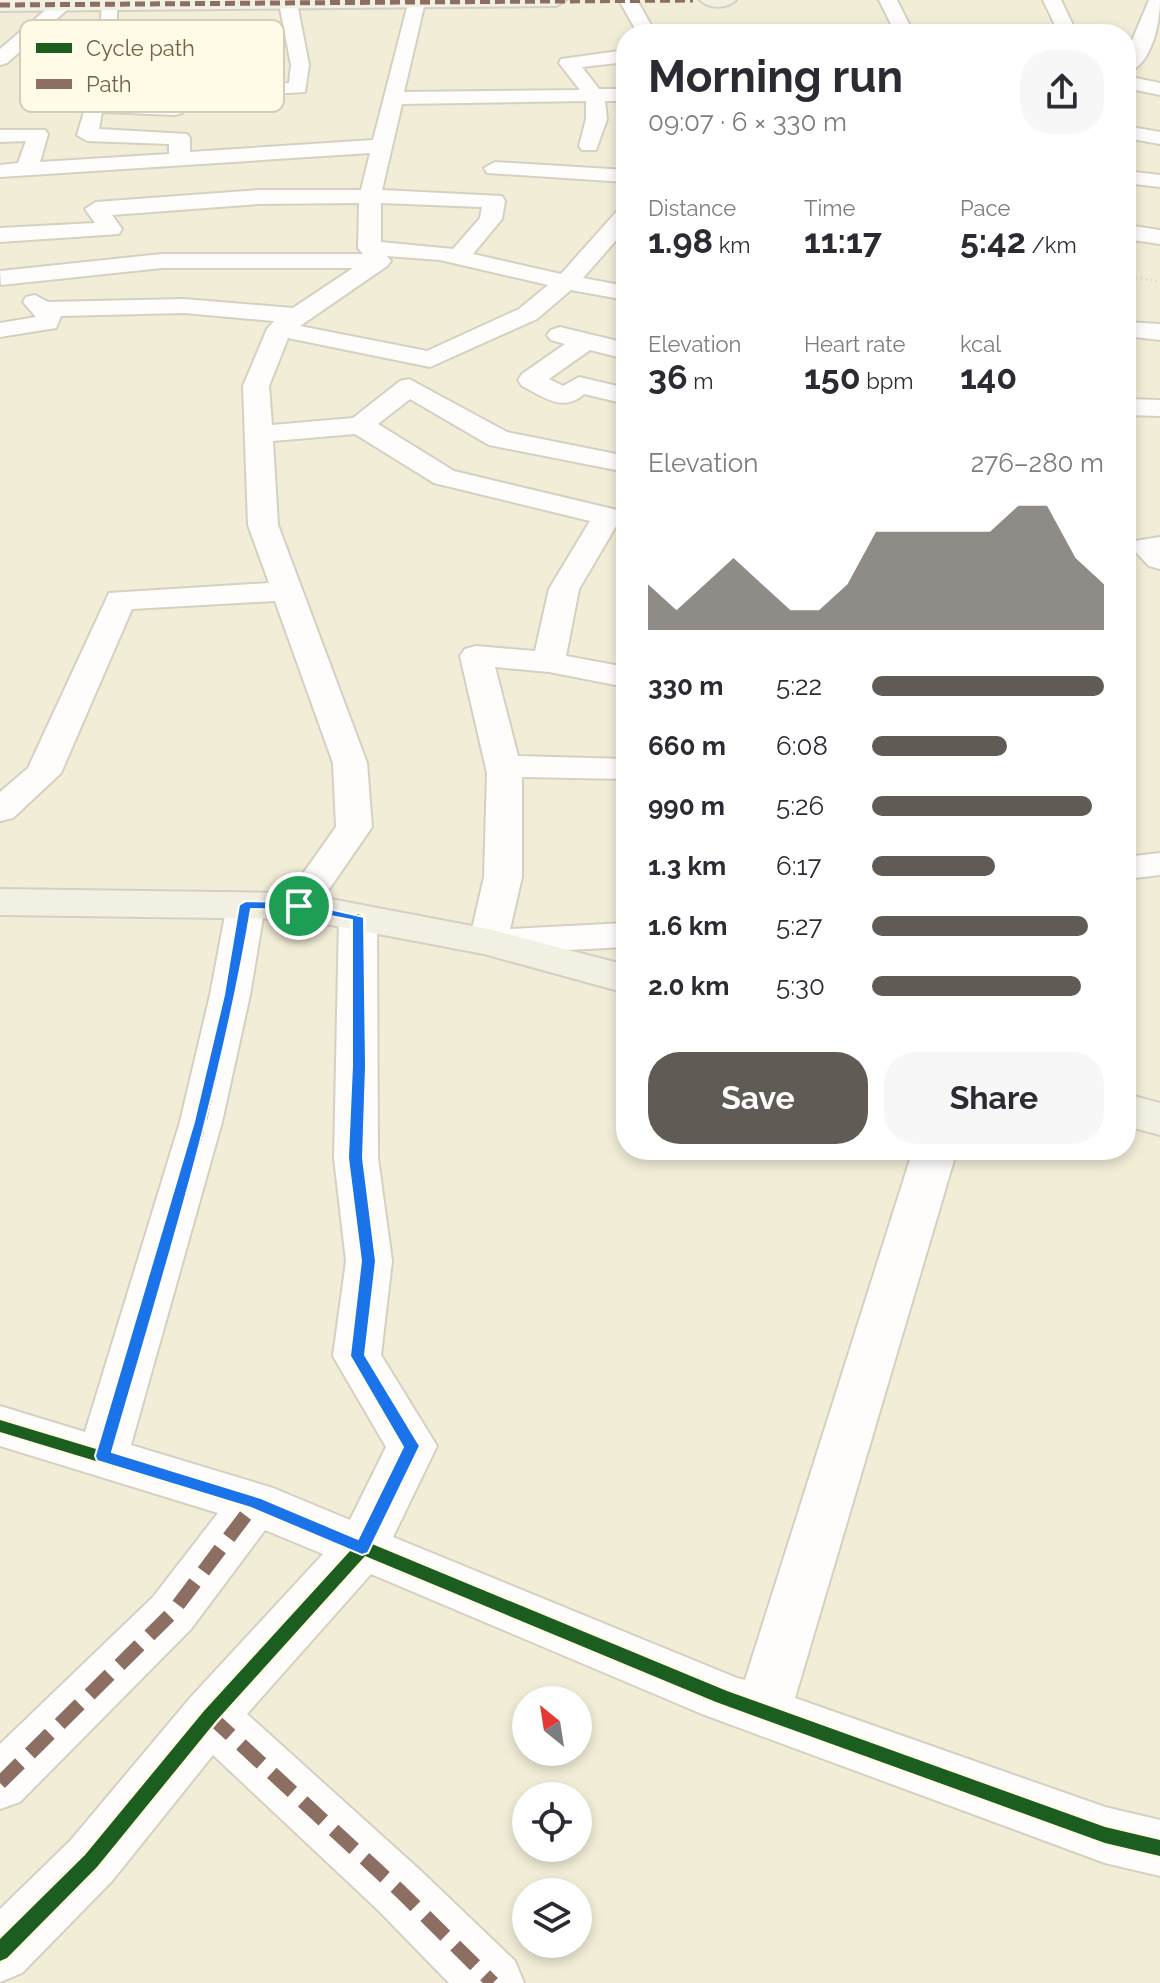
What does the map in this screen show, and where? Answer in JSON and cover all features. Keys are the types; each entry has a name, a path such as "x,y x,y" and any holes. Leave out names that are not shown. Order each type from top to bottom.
{"main road":[{"path":"0,5 556,0"},
{"path":"710,0 726,0"},
{"path":"0,902 299,906 488,942 616,976"},
{"path":"1136,1113 1160,1119"}],"street":[{"path":"628,0 641,24"},
{"path":"888,0 900,24"},
{"path":"1052,0 1063,24"},
{"path":"1136,51 1158,0"},
{"path":"299,906 354,827 350,763 263,525 256,386 289,323 374,254 377,171 416,2"},
{"path":"284,89 298,88 300,65 288,3"},
{"path":"108,4 108,20"},
{"path":"45,20 62,5"},
{"path":"0,59 20,42"},
{"path":"589,146 599,117 594,95 568,63 616,57"},
{"path":"1136,60 1160,58"},
{"path":"1136,84 1160,89"},
{"path":"395,98 616,95"},
{"path":"93,112 87,135 180,138 179,160"},
{"path":"0,136 38,134 27,170"},
{"path":"1136,134 1160,138"},
{"path":"216,157 223,176 300,173"},
{"path":"0,171 216,157 377,171 494,201 491,219 458,257"},
{"path":"495,168 616,175"},
{"path":"346,171 377,171"},
{"path":"0,235 111,229 96,209 258,197 377,171"},
{"path":"1136,178 1160,181"},
{"path":"1136,213 1160,217"},
{"path":"44,309 184,306 289,323 430,359 528,314 566,282 616,227"},
{"path":"1136,233 1160,237"},
{"path":"596,248 616,251"},
{"path":"1,277 162,261 374,254 458,257 616,291"},
{"path":"0,330 47,323 50,318 44,309 1,277"},
{"path":"516,320 583,343 616,349"},
{"path":"1136,330 1160,332"},
{"path":"583,343 531,380 565,397 579,385 616,394"},
{"path":"258,434 360,425 409,387 499,439 616,462"},
{"path":"1136,407 1160,408"},
{"path":"360,425 444,477 607,516 564,589 549,662"},
{"path":"594,538 616,544"},
{"path":"1160,546 1146,547 1160,560"},
{"path":"0,810 43,773 120,600 287,591"},
{"path":"616,675 549,662 476,656 504,766 503,877 488,942 616,936"},
{"path":"504,766 616,769"},
{"path":"1136,867 1160,864"},
{"path":"103,1456 201,1122 230,995 246,905"},
{"path":"0,1952 91,1861 210,1716 362,1548 412,1446 357,1356 369,1261 356,1158 358,917"},
{"path":"763,1711 932,1160"},
{"path":"0,1426 255,1503 763,1711 1105,1835 1160,1848"},
{"path":"0,1783 172,1613 255,1503"},
{"path":"210,1716 400,1891 493,1983"}],"path":[{"path":"1136,278 1160,282"}],"shaded area":[{"path":"0,0 1160,0 1160,1983 0,1983"}],"marked path":[{"path":"0,5 693,0"},
{"path":"103,1456 201,1122 230,995 246,905"},
{"path":"0,1783 172,1613 255,1503"},
{"path":"210,1716 400,1891 493,1983"}],"cycle path":[{"path":"0,1952 91,1861 210,1716 362,1548 412,1446 357,1356 369,1261 356,1158 358,917"},
{"path":"0,1426 255,1503 722,1697 1105,1835 1160,1848"}],"route":[{"path":"246,905 299,906 358,917 356,1158 369,1261 357,1356 412,1446 362,1548 255,1503 103,1456 201,1122 230,995 246,905"}]}
